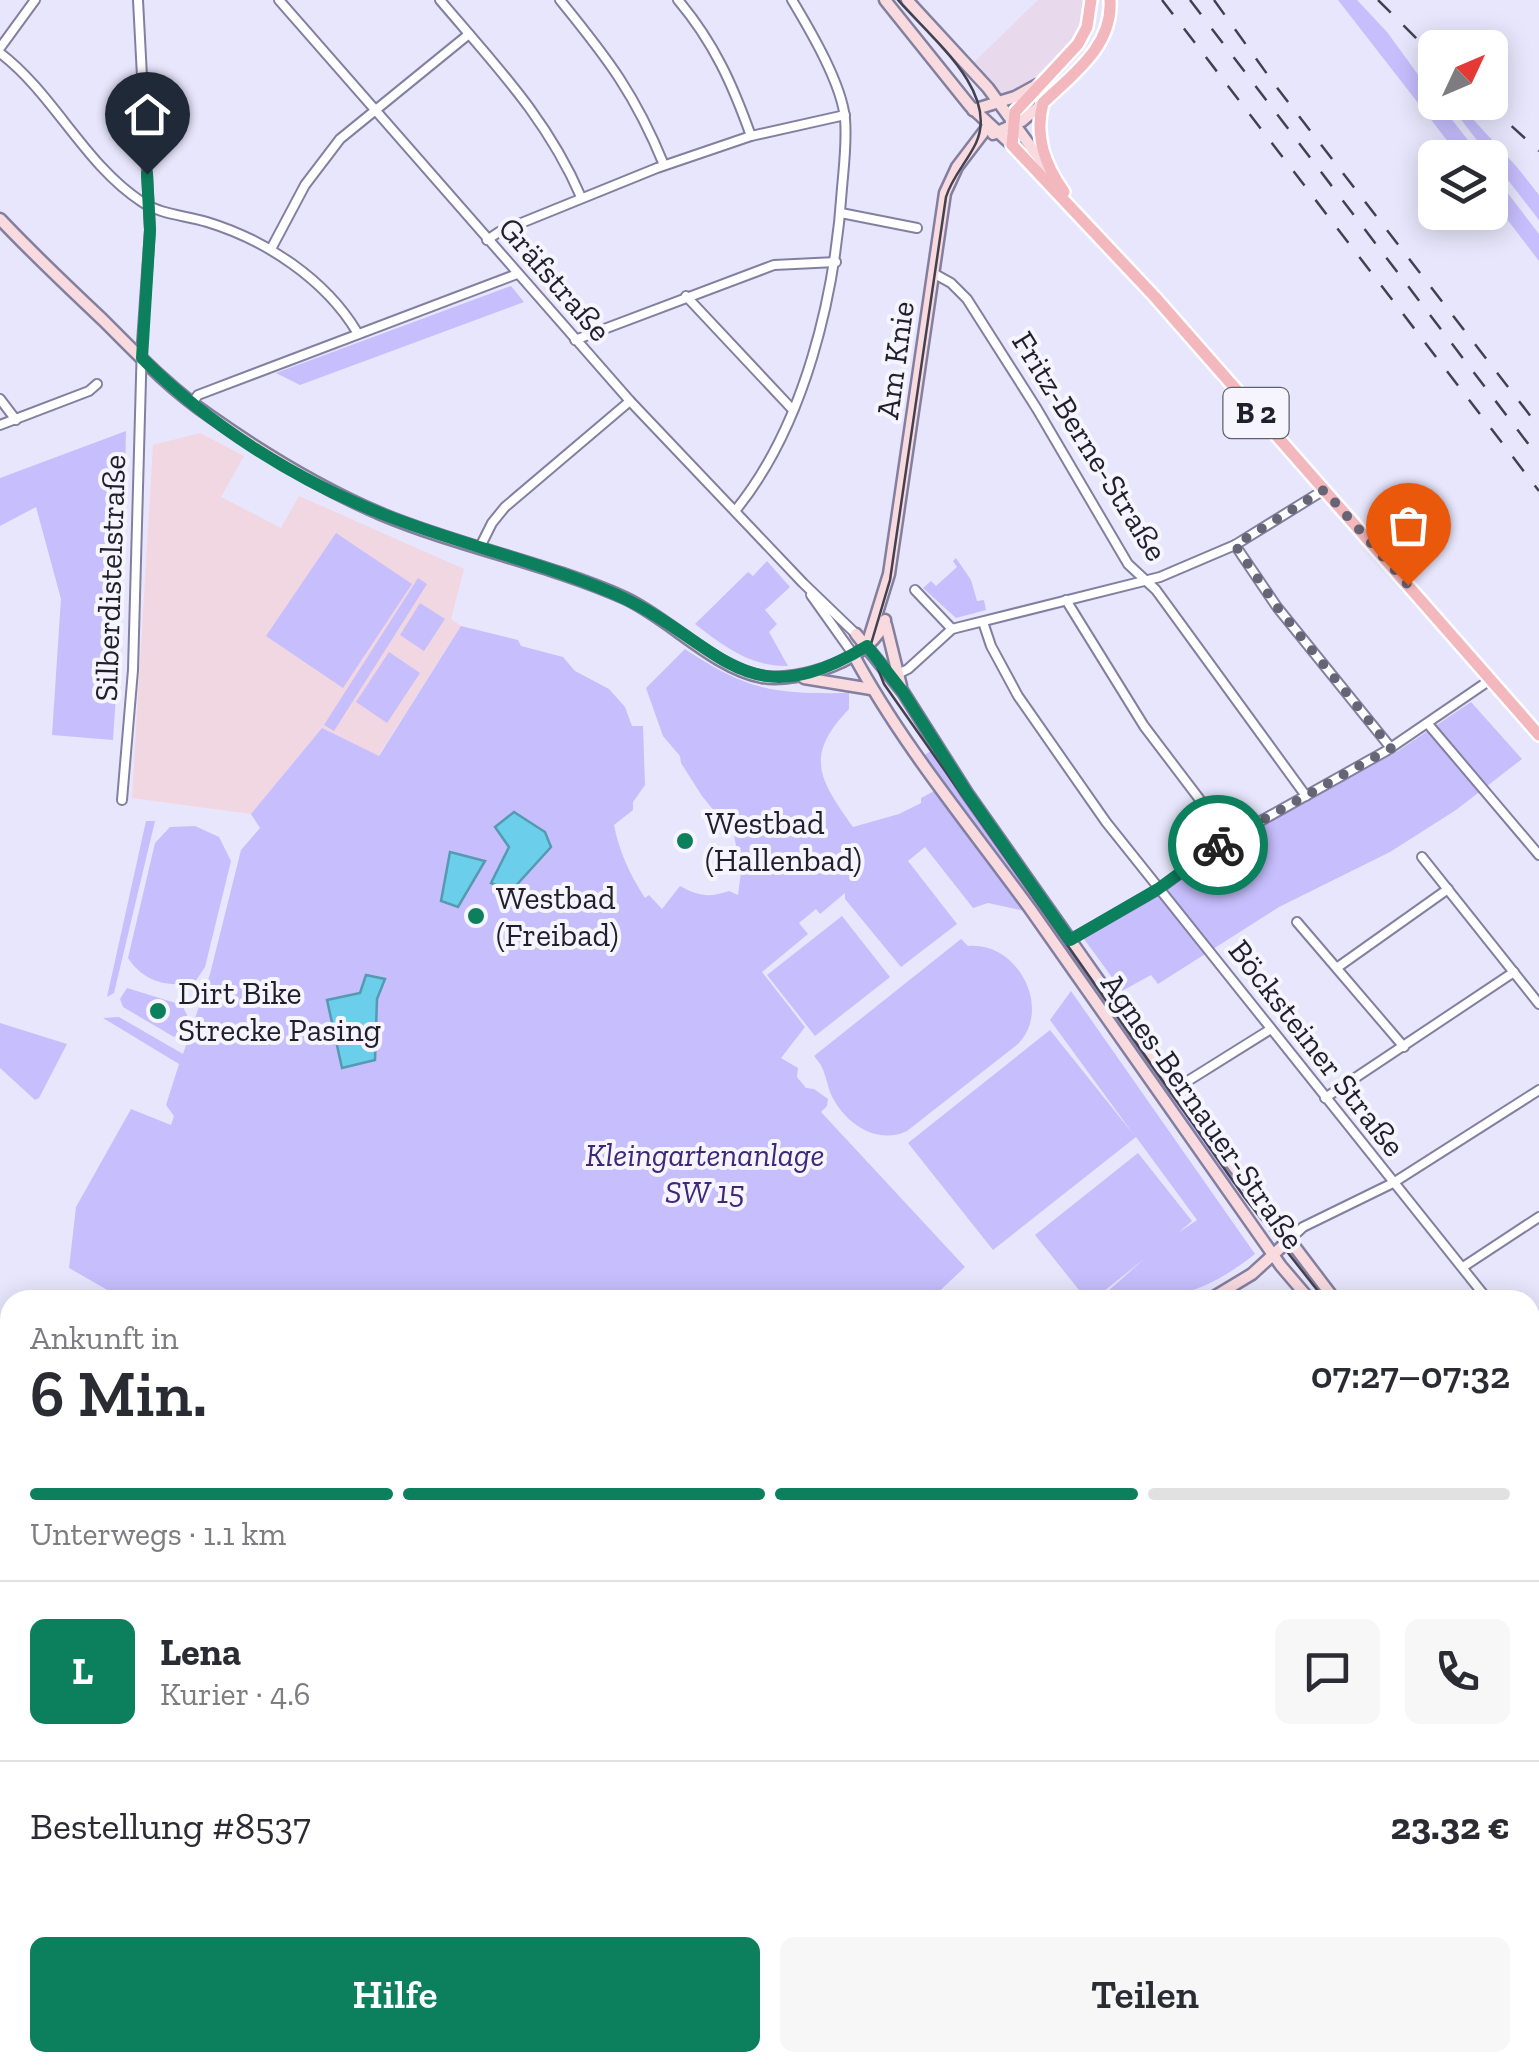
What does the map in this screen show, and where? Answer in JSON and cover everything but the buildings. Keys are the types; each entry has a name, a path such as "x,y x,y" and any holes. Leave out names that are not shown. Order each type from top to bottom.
{"main road":[{"path":"886,0 973,110 1012,145"},
{"path":"907,0 999,102 1054,178"},
{"path":"1012,145 1015,112 1081,40 1091,0"},
{"path":"1042,103 1096,50 1107,29 1110,0"},
{"path":"973,110 1038,85"},
{"name":"Am Knie","path":"869,649 884,589 947,187 972,146 993,128 1028,117 1042,103"},
{"name":"B 2","path":"1042,103 1040,141 1054,178 1078,212"},
{"name":"B 2","path":"1012,145 1078,212 1539,735"},
{"path":"0,219 192,403 274,459 341,496 384,515 592,584 641,606 722,660 748,672 872,689"},
{"name":"Am Knie","path":"884,589 890,646"},
{"path":"794,678 869,649 885,620"},
{"path":"853,654 856,634"},
{"name":"Agnes-Bernauer-Straße","path":"856,634 903,692 967,793 1175,1089 1327,1290"},
{"name":"Agnes-Bernauer-Straße","path":"890,646 903,692"},
{"name":"Agnes-Bernauer-Straße","path":"853,654 872,689 1273,1255 1302,1290"},
{"path":"1226,1290 1252,1274 1288,1241"}],"street":[{"path":"36,0 0,50 120,186 162,213 206,222 271,249 342,307 357,332"},
{"name":"Silberdistelstraße","path":"122,800 133,670 150,207 138,0"},
{"name":"Gräfstraße","path":"279,0 630,401 802,583 856,634"},
{"path":"440,0 540,119 565,160 581,197"},
{"path":"560,0 615,67 633,96 664,165"},
{"path":"678,0 712,44 730,77 750,136"},
{"path":"735,511 793,410 828,301 836,262 845,115 814,37 792,0"},
{"path":"271,249 306,184 340,139 469,34"},
{"path":"487,240 664,165 750,136 845,115"},
{"path":"841,213 917,228"},
{"path":"576,340 774,265 836,262"},
{"name":"Fritz-Berne-Straße","path":"933,272 967,300 1128,564 1156,590 1306,796"},
{"path":"192,403 198,396 357,332 517,274"},
{"path":"686,296 793,410"},
{"path":"0,425 89,391 97,384"},
{"path":"0,399 16,420"},
{"path":"480,547 505,508 630,401"},
{"path":"898,674 952,628 1144,581 1235,545 1324,490"},
{"path":"1235,545 1277,607 1391,748"},
{"name":"Gräfstraße","path":"802,583 853,654"},
{"path":"915,590 952,628"},
{"path":"1066,600 1144,726 1229,838"},
{"name":"Böcksteiner Straße","path":"983,622 991,646 1022,702 1106,822 1480,1290"},
{"path":"1070,940 1158,889 1229,838 1391,748 1490,680"},
{"path":"1428,724 1539,855"},
{"path":"1422,857 1539,1004"},
{"path":"1338,967 1448,889"},
{"path":"1297,922 1404,1047"},
{"path":"1325,1098 1514,972"},
{"path":"1175,1089 1271,1029"},
{"path":"1288,1241 1303,1227 1393,1183 1539,1090"},
{"path":"1462,1268 1539,1218"}],"shaded area":[{"path":"1038,0 1085,0 1081,26 1065,48 1024,88 1002,96 971,65"},
{"path":"200,433 244,456 221,497 281,528 299,496 464,569 451,619 461,626 378,756 322,728 251,814 132,798 153,445"}],"green space":[{"path":"1338,0 1357,0 1387,32 1418,75 1418,103"},
{"path":"1431,120 1452,120 1468,140 1447,140"},
{"path":"1461,120 1474,120 1492,140 1477,140"},
{"path":"1508,157 1539,195 1539,220 1508,180"},
{"path":"1508,194 1539,234 1539,261 1508,221"},
{"path":"511,286 524,302 300,385 276,373"},
{"path":"126,431 122,604 113,740 52,735 61,599 36,507 0,526 0,478"},
{"path":"336,533 412,584 343,688 266,636"},
{"path":"956,558 971,580 977,601 984,600 986,610 956,618 923,588 931,581 936,586 957,567 953,561"},
{"path":"767,561 790,587 765,610 777,624 769,632 788,666 750,659 695,624 748,572 753,576"},
{"path":"418,578 427,584 334,731 324,725"},
{"path":"420,603 445,619 424,651 400,635"},
{"name":"Kleingartenanlage SW 15","path":"461,626 518,640 521,646 563,657 575,671 609,689 625,707 632,726 643,726 645,785 633,802 633,810 614,825 635,881 645,898 649,895 662,909 680,886 704,895 729,891 738,895 741,872 734,835 702,796 680,756 663,736 646,688 685,649 727,674 762,687 849,693 849,709 826,741 821,768 832,795 853,827 899,814 938,789 1030,912 988,903 973,908 925,847 908,861 957,924 901,967 845,899 845,893 820,914 816,909 799,923 808,934 762,972 805,1027 781,1058 798,1068 797,1077 806,1088 828,1099 821,1112 965,1267 941,1290 108,1290 69,1268 76,1207 131,1109 171,1125 174,1116 166,1105 179,1064 103,1018 119,1017 183,1054 210,974 241,850 260,828 251,814 322,728 379,756"},
{"path":"389,652 420,673 387,723 356,702"},
{"path":"1471,702 1522,759 1456,810 1390,852 1279,907 1158,984 1151,975 1122,991 1084,939 1235,842 1398,751"},
{"path":"935,748 959,788 1239,1180 1230,1187 922,757"},
{"path":"146,821 155,821 114,993 107,997"},
{"path":"195,826 219,837 231,861 205,967 195,982 166,983 141,973 128,958 155,843 170,827"},
{"path":"842,916 890,977 815,1036 767,975"},
{"path":"961,939 968,946 986,947 1001,954 1015,965 1030,996 1032,1013 1028,1029 1018,1044 907,1131 883,1135 861,1128 835,1103 814,1056"},
{"name":"Dirt Bike Strecke Pasing","path":"127,988 182,1005 187,1015 184,1031 174,1037 123,1007 120,999"},
{"path":"1071,991 1255,1254 1217,1280 1193,1290 1109,1290 1144,1259 1105,1290 1079,1290 1035,1235 1138,1153 1192,1221 1178,1233 1197,1220 1136,1137 993,1250 908,1143 1050,1030 1134,1135 1050,1020"},
{"path":"0,1023 67,1044 35,1100 0,1068"}],"water":[{"path":"514,812 545,832 551,847 511,891 491,883 509,847 495,827"},
{"path":"450,852 485,861 458,907 441,901"},
{"path":"366,975 385,979 377,999 375,1060 342,1068 327,1000 360,993"}],"tram line":[{"path":"898,0 970,84 981,123 976,143 946,197 890,580 871,644 874,659 884,684 1245,1198 1317,1290"}],"railway":[{"path":"1162,0 1539,491"},
{"path":"1190,0 1539,458"},
{"path":"1214,0 1539,427"},
{"path":"1378,0 1418,40"},
{"path":"1505,120 1539,151"}],"way so far":[{"path":"1218,845 1391,748 1277,607 1235,545 1324,490 1408,585"}],"place":[{"name":"Westbad (Hallenbad)","path":"685,841"},
{"name":"Westbad (Freibad)","path":"476,916"},
{"name":"Dirt Bike Strecke Pasing","path":"158,1011"}],"route":[{"path":"147,174 150,230 142,358 208,416 274,459 384,515 617,595 748,672 794,678 820,671 867,646 903,692 967,793 1070,940 1158,889 1218,845"}]}
